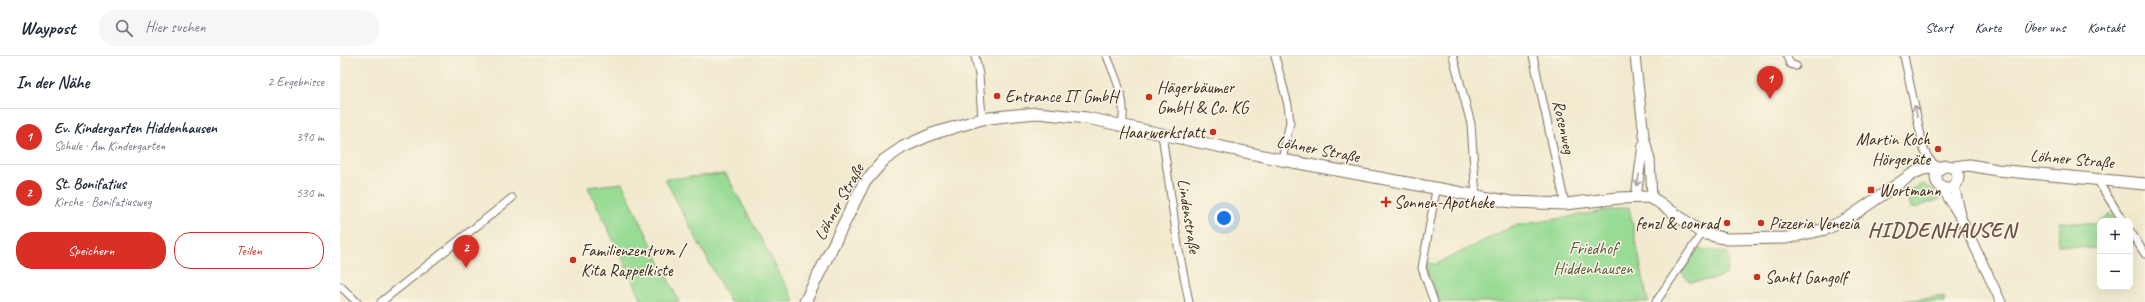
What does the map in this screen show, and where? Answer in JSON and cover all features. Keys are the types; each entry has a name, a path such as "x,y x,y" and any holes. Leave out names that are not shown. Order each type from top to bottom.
{"main road":[{"name":"Löhner Straße","path":"805,302 864,183 876,168 893,153 914,141 982,119 1037,113 1087,118 1282,160 1436,190 1511,202 1565,204 1636,197 1652,198"},
{"path":"1652,198 1702,233 1727,239 1780,239 1807,235 1826,229 1847,219 1895,188 1914,173 1923,169 1947,165 1956,176 1948,188 1924,177 1895,188"},
{"path":"1938,183 1936,172 1939,167"},
{"name":"Löhner Straße","path":"1956,176 1963,172 1969,171 1996,170 2096,178 2145,184"}],"street":[{"path":"975,56 979,75 982,119"},
{"path":"1106,56 1119,85 1125,111 1122,125"},
{"path":"1275,56 1288,105 1290,122 1282,160"},
{"path":"1453,56 1471,124 1476,197"},
{"name":"Rosenweg","path":"1533,56 1565,204"},
{"path":"1635,56 1644,136 1650,160 1652,198"},
{"path":"1787,56 1790,64 1796,66"},
{"path":"1904,56 1924,150 1929,159 1939,167"},
{"name":"Lindenstraße","path":"1162,134 1178,246 1189,302"},
{"path":"1636,197 1643,159 1644,136"},
{"path":"1956,176 1963,222"},
{"path":"2096,178 2121,218"},
{"path":"1938,183 1963,222 2001,302"},
{"path":"1434,302 1422,268 1436,190"},
{"path":"381,302 512,198"},
{"path":"1656,302 1702,233"},
{"path":"2133,236 2145,254"},
{"path":"340,286 357,302"}],"green space":[{"path":"726,174 795,302 730,302 665,179"},
{"path":"622,183 679,302 643,302 588,187"},
{"path":"1922,184 1932,189 1940,199 1912,209 1905,192"},
{"name":"Friedhof Hiddenhausen","path":"1629,207 1648,302 1439,302 1427,267 1428,263 1435,264 1441,262 1513,226"},
{"path":"2110,214 2113,218 2104,218"},
{"path":"2060,222 2095,224 2097,223 2097,249 2058,245"},
{"path":"1698,249 1727,252 1730,259 1726,274 1714,279 1690,282 1681,272"},
{"path":"1944,296 1945,302 1897,302"}],"place":[{"name":"Entrance IT GmbH","path":"997,96"},
{"name":"Hägerbäumer GmbH & Co. KG","path":"1149,97"},
{"name":"Ev. Kindergarten Hiddenhausen","path":"1770,99"},
{"name":"Haarwerkstatt","path":"1213,132"},
{"name":"Martin Koch Hörgeräte","path":"1938,149"},
{"name":"Wortmann","path":"1871,190"},
{"name":"Sonnen-Apotheke","path":"1386,202"},
{"name":"fenzl & conrad","path":"1727,223"},
{"name":"Pizzeria Venezia","path":"1761,223"},
{"name":"Familienzentrum / Kita Rappelkiste","path":"573,260"},
{"name":"St. Bonifatius","path":"466,268"},
{"name":"Sankt Gangolf","path":"1757,277"}],"district":[{"name":"HIDDENHAUSEN","path":"1942,230"}]}
